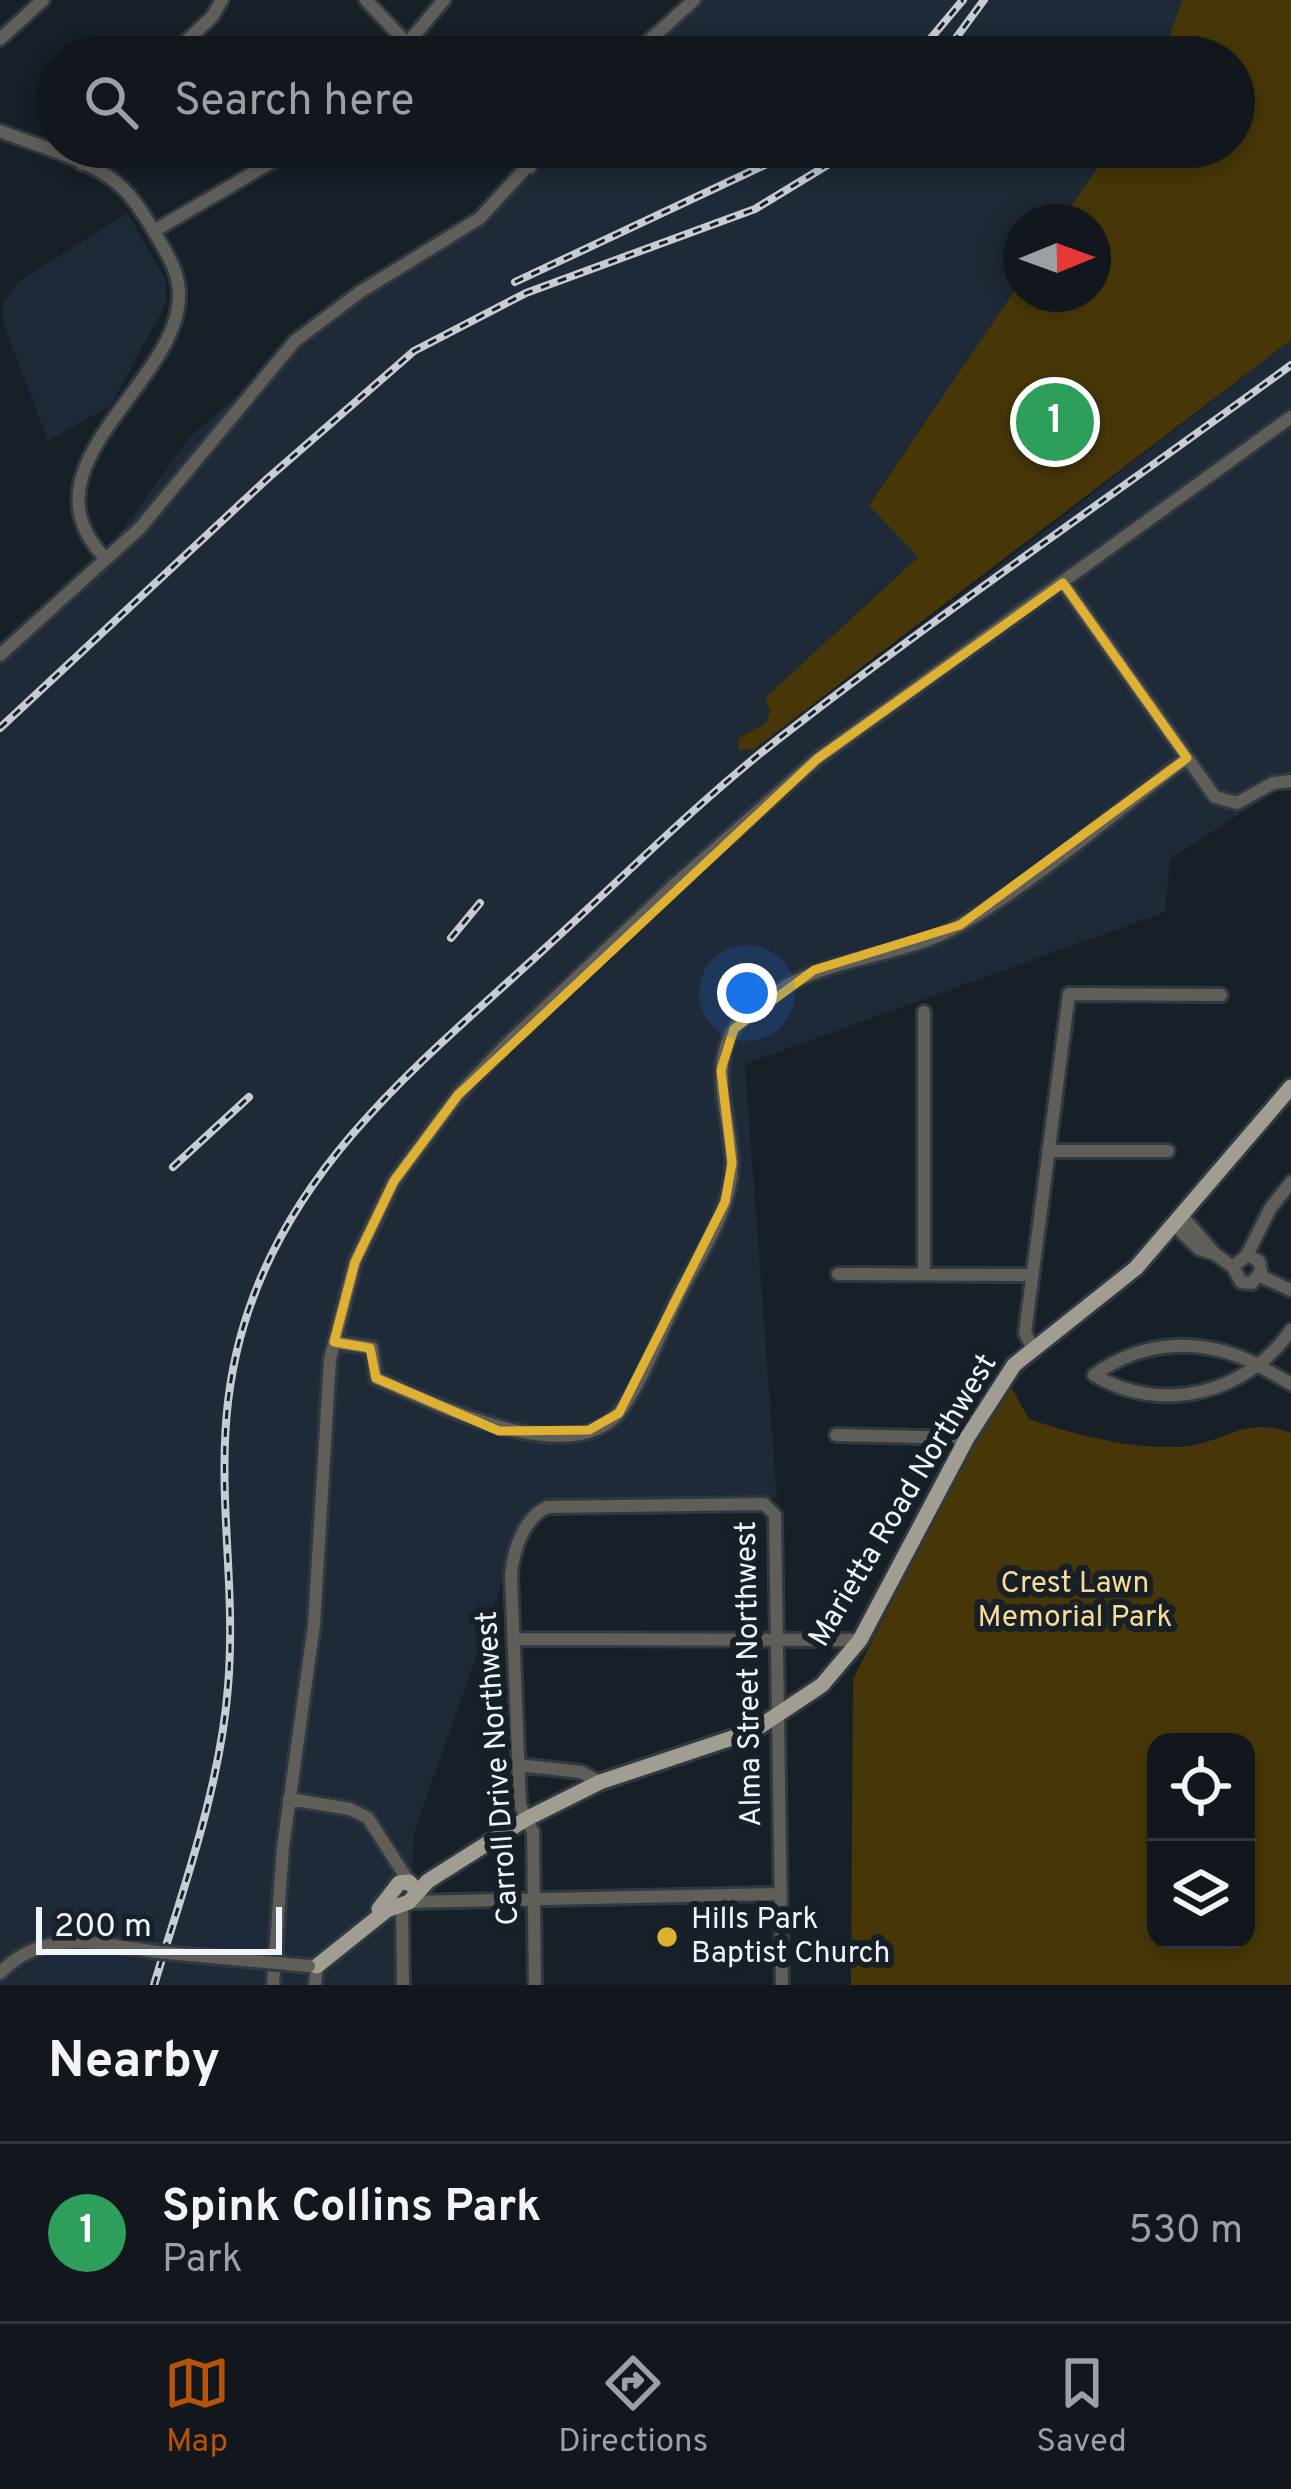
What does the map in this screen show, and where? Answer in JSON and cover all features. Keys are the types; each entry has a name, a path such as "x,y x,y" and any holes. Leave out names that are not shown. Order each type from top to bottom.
{"main road":[{"name":"Marietta Road Northwest","path":"313,1966 408,1894 526,1819 600,1782 732,1740 776,1719 822,1685 860,1640 998,1386 1031,1347 1136,1268 1291,1087"}],"street":[{"path":"0,39 43,0"},
{"path":"192,36 222,0"},
{"path":"366,0 400,36"},
{"path":"415,36 444,0"},
{"path":"654,36 694,0"},
{"path":"0,131 36,145"},
{"path":"89,168 124,188 177,276 177,313 86,468 77,493 82,527 105,558"},
{"path":"154,231 261,168"},
{"path":"0,656 140,528 295,341 360,292 480,218 528,168"},
{"path":"273,1985 289,1799 314,1625 323,1425 334,1342 371,1223 420,1142 470,1082 673,886 817,759 1291,417"},
{"path":"1063,583 1214,797 1230,803 1273,783 1291,782"},
{"path":"334,1342 372,1348 376,1378 499,1430 570,1432 603,1425 629,1396 725,1202 732,1163 721,1070 734,1029 769,997 814,970 960,925 1186,758"},
{"path":"1031,1347 1025,1333 1069,994 1221,995"},
{"path":"924,1012 924,1274"},
{"path":"1048,1151 1168,1151"},
{"path":"1233,1267 1247,1255 1270,1209 1291,1183"},
{"path":"1179,1222 1199,1249 1233,1267 1240,1282 1252,1283 1260,1276"},
{"path":"1247,1255 1258,1261 1260,1276"},
{"path":"838,1274 1032,1275"},
{"path":"1260,1276 1291,1290"},
{"path":"1291,1330 1258,1365 1207,1392 1178,1396 1129,1391 1094,1375 1122,1355 1197,1344 1258,1365 1291,1384"},
{"path":"836,1435 967,1438"},
{"name":"Alma Street Northwest","path":"516,1549 536,1513 547,1508 768,1505 775,1515 782,1985"},
{"name":"Carroll Drive Northwest","path":"516,1549 511,1574 518,1766 526,1819 533,1832 536,1985"},
{"path":"514,1639 776,1636 860,1640"},
{"path":"518,1766 580,1772 600,1782"},
{"path":"289,1799 350,1809 368,1818 387,1847 408,1894 403,1985"},
{"path":"408,1894 534,1900 780,1898"},
{"path":"0,1972 29,1950 59,1941 313,1966 315,1985"}],"highlighted area":[{"path":"1063,583 1187,758 960,925 814,970 734,1029 721,1070 732,1163 725,1202 619,1413 589,1430 499,1431 376,1378 370,1348 334,1342 355,1262 394,1181 458,1095 817,759"}],"shaded area":[{"path":"687,0 1182,0 1169,36 650,36"},
{"path":"521,168 1097,168 1073,204 1003,204 1003,307 869,504 918,556 766,698 770,711 766,723 745,734 738,750 754,749 1291,340 1291,781 1170,859 1165,912 745,1064 777,1498 527,1512 414,1833 405,1985 0,1985 0,652 95,567 190,437 318,324 496,205"},
{"path":"127,213 165,278 167,302 110,406 48,441 4,325 3,303 18,282"}],"green space":[{"path":"1182,0 1291,0 1291,340 754,749 738,750 739,738 766,723 770,711 765,698 918,557 869,505 1003,308 1003,312 1111,312 1111,204 1073,204 1097,168 1255,168 1255,36 1169,36"},
{"name":"Crest Lawn Memorial Park","path":"1010,1385 1029,1419 1119,1443 1175,1447 1259,1427 1291,1433 1291,1985 851,1985 853,1679 946,1495"}],"railway":[{"path":"933,36 963,0"},
{"path":"957,36 984,0"},
{"path":"515,282 758,168"},
{"path":"0,728 267,479 414,351 526,293 755,209 822,168"},
{"path":"154,1985 199,1838 224,1725 230,1638 225,1453 235,1359 272,1254 300,1204 371,1113 412,1071 728,780 917,635 1291,365"},
{"path":"451,938 480,903"},
{"path":"173,1167 249,1097"}],"place":[{"name":"Spink Collins Park","path":"1055,422"},
{"name":"Hills Park Baptist Church","path":"667,1937"}]}
